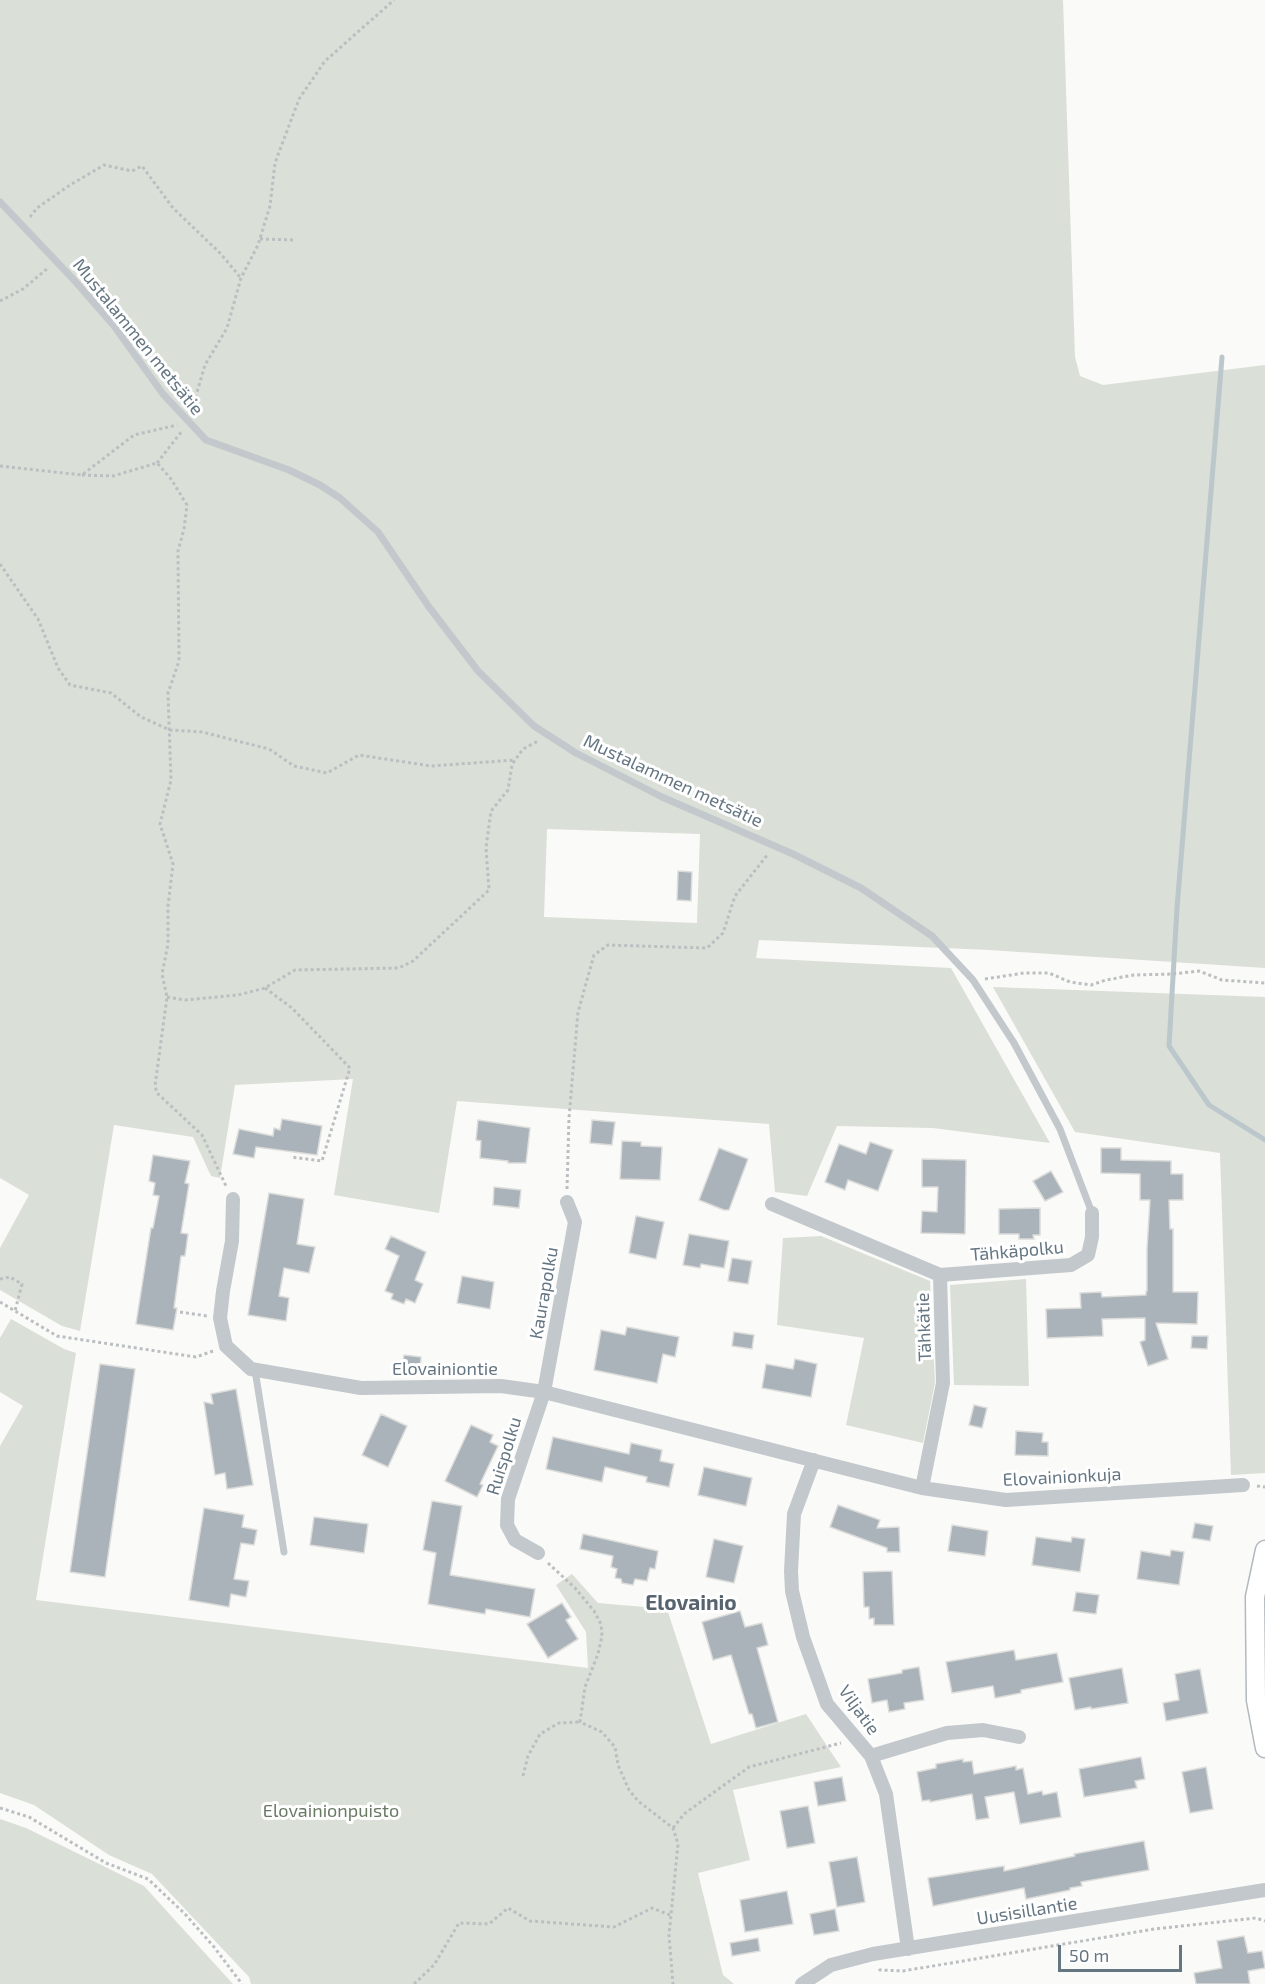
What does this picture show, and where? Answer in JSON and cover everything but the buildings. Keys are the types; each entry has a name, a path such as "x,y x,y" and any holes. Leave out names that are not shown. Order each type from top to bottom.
{"street":[{"path":"226,1346 220,1318 232,1240 233,1199"},
{"name":"Kaurapolku","path":"544,1392 575,1222 567,1202"},
{"name":"Tähkätie","path":"771,1204 940,1275 943,1383 922,1488"},
{"name":"Tähkäpolku","path":"940,1275 1071,1265 1088,1255 1092,1237 1092,1213"},
{"name":"Elovainiontie","path":"226,1346 255,1370 361,1388 501,1386 544,1392 814,1460"},
{"name":"Ruispolku","path":"538,1553 515,1540 507,1525 508,1499 544,1392"},
{"name":"Elovainionkuja","path":"814,1460 922,1488 1006,1500 1243,1485"},
{"name":"Viljatie","path":"814,1460 794,1514 792,1591 803,1637 827,1704 871,1756 886,1794 908,1949"},
{"path":"1265,1550 1255,1597 1255,1609 1256,1700 1265,1748"},
{"path":"871,1756 946,1733 983,1730 1019,1737"},
{"name":"Uusisillantie","path":"802,1984 831,1965 873,1954 1265,1890"}],"lane":[{"name":"Mustalammen metsätie","path":"0,202 114,326 163,394 206,440 289,470 321,485 378,532 429,607 478,671 534,726 576,753 662,797 775,846 861,888 932,936 973,980 1014,1043 1060,1129 1092,1213"},
{"path":"255,1370 284,1552"}],"path":[{"path":"0,466 82,476 113,476 158,463 188,422 205,365 227,328 241,278 260,238 270,206 274,164 299,99 325,61 394,0"},
{"path":"23,226 37,208 70,185 105,165 132,171 142,166 173,208 221,254 241,278"},
{"path":"260,238 296,240"},
{"path":"0,301 23,289 56,261"},
{"path":"82,476 134,435 188,422"},
{"path":"158,463 187,505 184,529 177,551 178,662 168,693 171,780 160,824 173,864 168,906 168,944 162,974 167,997 155,1086 157,1093 202,1135 233,1199"},
{"path":"0,564 38,619 58,668 70,686 111,693 141,717 170,730 202,732 269,749 294,766 327,773 359,754 431,766 515,760"},
{"path":"167,997 185,1000 238,995 265,988 296,970 399,969 413,962 489,890 486,848 491,811 508,790 512,765 523,748 549,735"},
{"path":"567,1202 569,1118 578,1012 594,955 608,945 707,948 723,933 735,896 775,846"},
{"path":"973,980 1024,973 1049,973 1070,982 1092,985 1134,975 1173,975 1199,971 1222,980 1265,983"},
{"path":"265,988 292,1008 350,1068 322,1161 291,1157"},
{"path":"0,1279 10,1277 22,1284 15,1311"},
{"path":"0,1302 57,1336 196,1357 226,1346"},
{"path":"180,1312 220,1318"},
{"path":"538,1553 575,1588 602,1624 598,1654 584,1693 580,1722"},
{"path":"523,1776 528,1756 540,1734 559,1723 580,1722 602,1732 615,1747 618,1765 629,1790 638,1801 674,1828 678,1844 669,1935 674,1984"},
{"path":"674,1828 684,1814 749,1767 844,1743 838,1734"},
{"path":"0,1808 29,1817 106,1863 148,1880 184,1913 242,1984"},
{"path":"414,1984 434,1965 459,1923 489,1924 508,1908 530,1921 614,1927 652,1908 670,1915"},
{"path":"903,1971 1154,1929 1256,1918 1265,1921"}],"green space":[{"path":"0,0 1063,0 1075,357 1080,376 1103,385 1265,365 1265,968 989,950 759,940 756,958 951,968 1050,1143 933,1128 837,1126 807,1196 775,1192 769,1124 457,1101 439,1213 334,1195 353,1079 235,1085 220,1178 211,1176 193,1137 114,1125 80,1331 62,1326 0,1290 0,1248 29,1195 0,1178","holes":["547,829 700,834 697,923 544,917"]},
{"path":"993,987 1265,997 1265,1473 1231,1475 1220,1153 1075,1132"},
{"path":"821,1236 930,1281 935,1383 923,1443 846,1425 864,1338 777,1325 783,1238"},
{"path":"1026,1279 1029,1386 954,1385 950,1285"},
{"name":"Elovainionpuisto","path":"11,1319 64,1349 76,1353 36,1600 588,1668 586,1632 556,1585 572,1574 598,1603 667,1609 711,1744 806,1714 841,1767 733,1790 750,1860 698,1873 723,1975 734,1984 251,1984 249,1977 152,1874 109,1855 34,1805 0,1793 0,1446 23,1406 0,1392 0,1338"},
{"path":"0,1819 26,1828 144,1886 233,1984 0,1984"}],"waterway":[{"path":"1222,357 1177,908 1169,1046 1209,1105 1265,1140"}],"district":[{"name":"Elovainio","path":"691,1603"}]}
